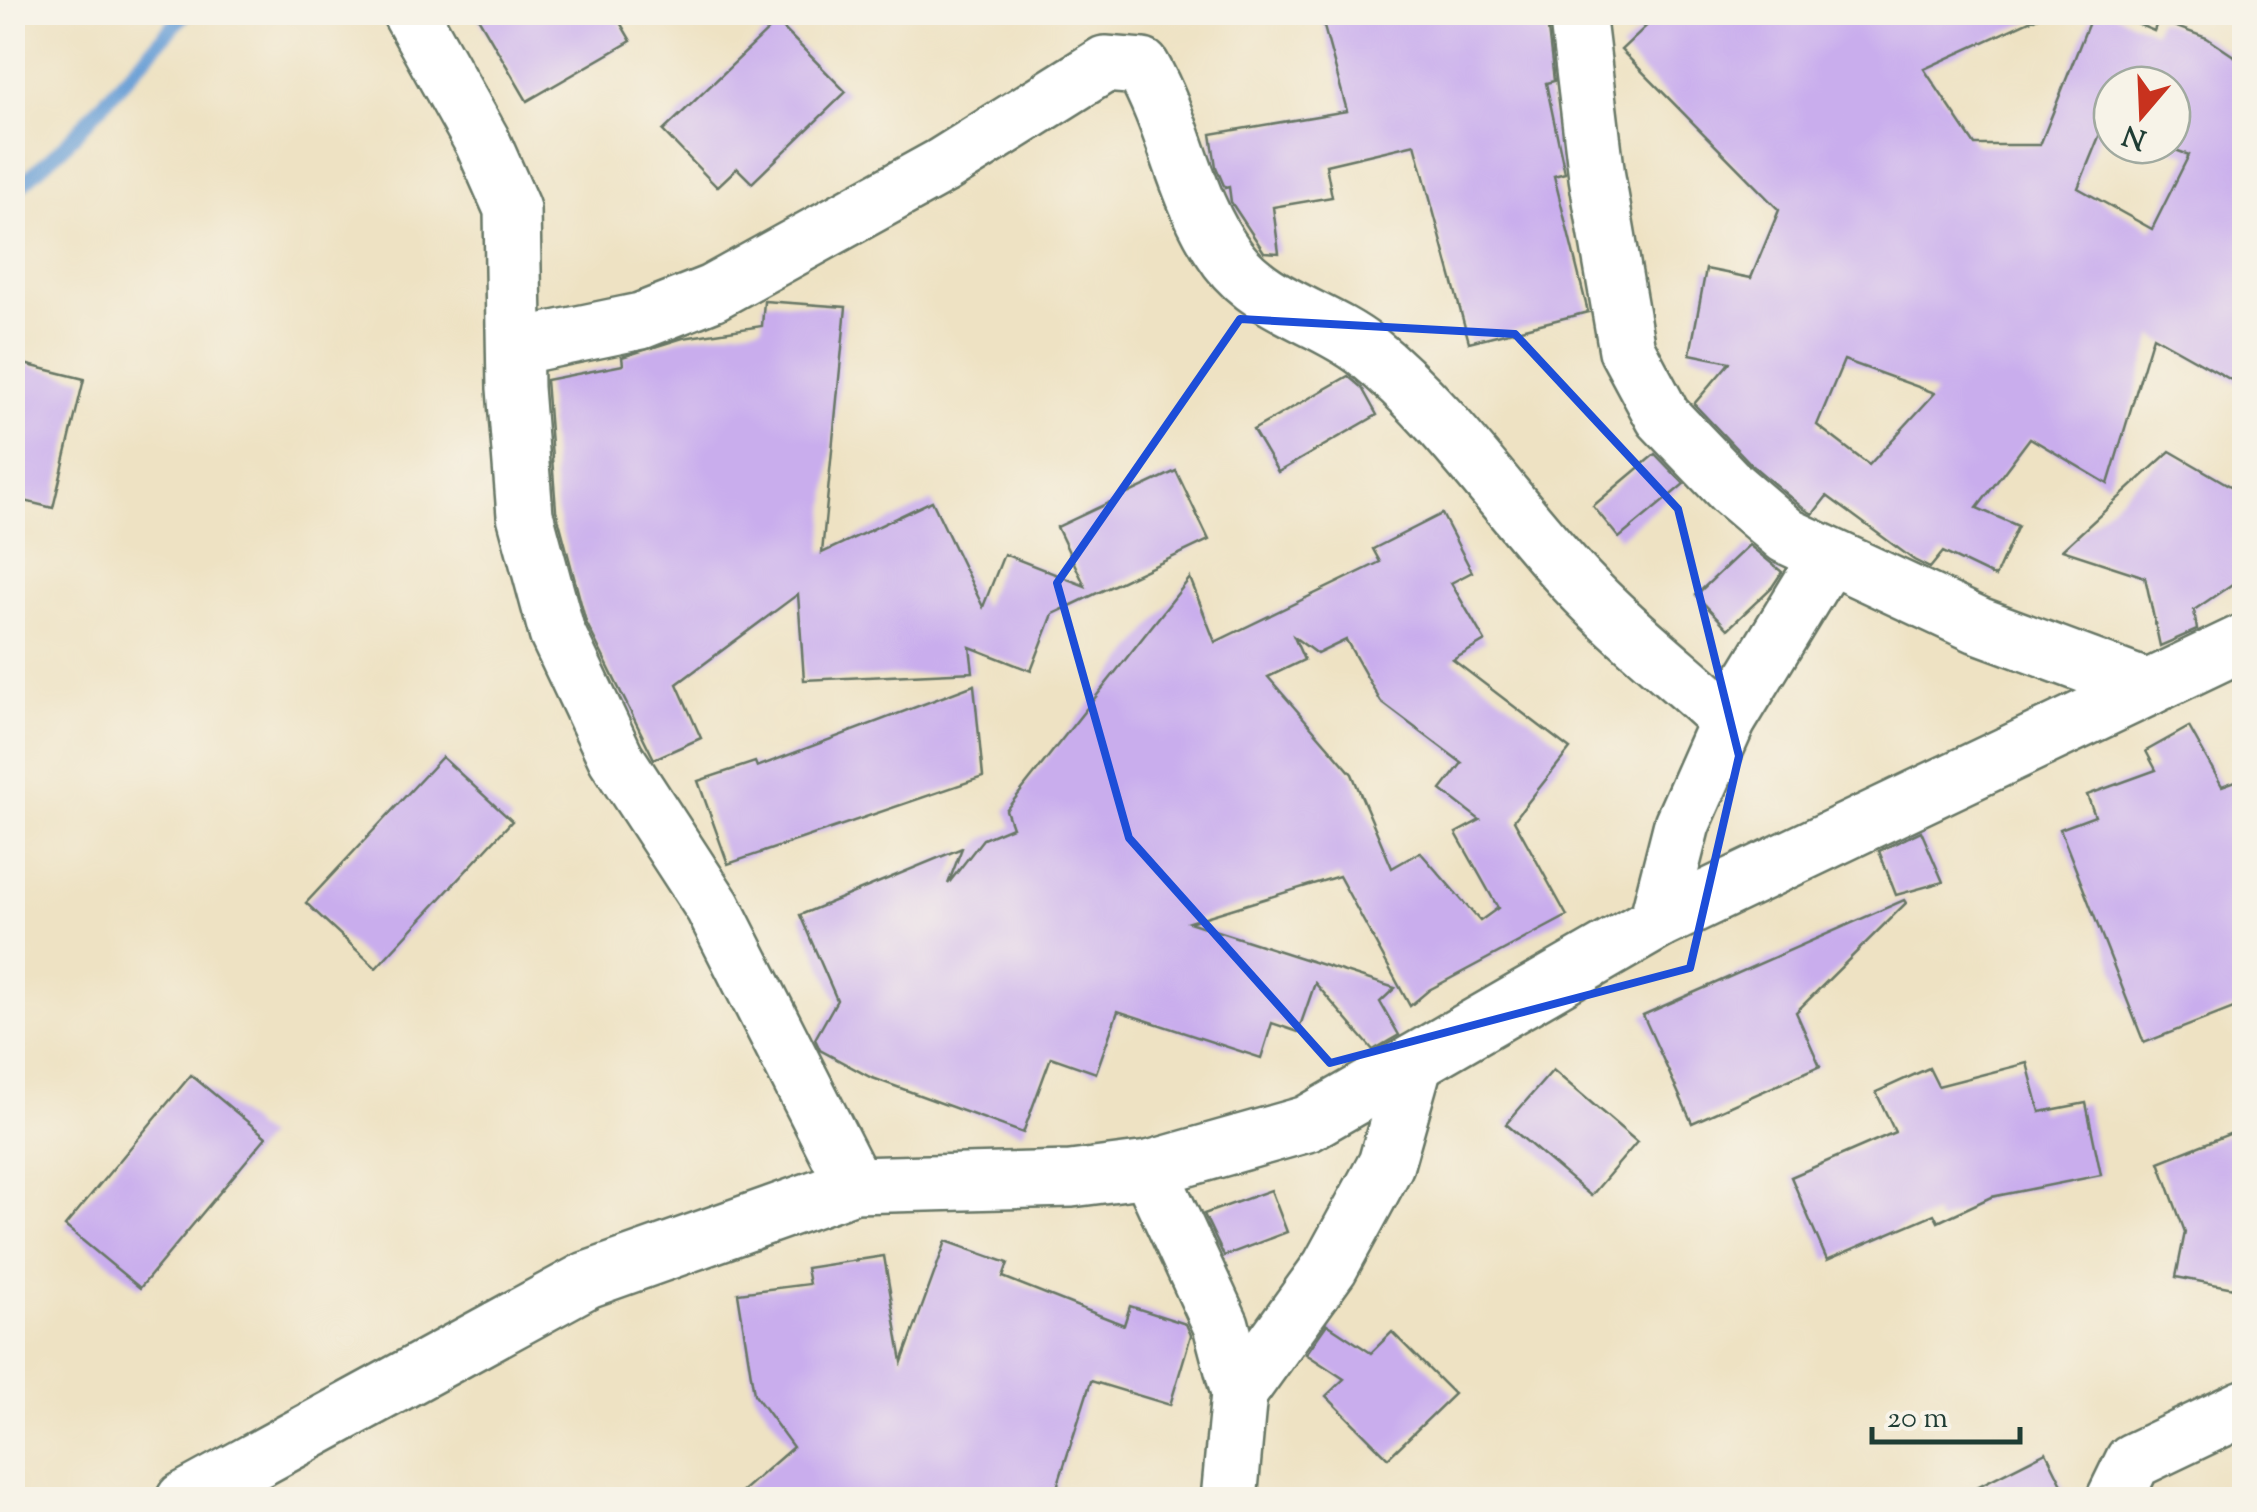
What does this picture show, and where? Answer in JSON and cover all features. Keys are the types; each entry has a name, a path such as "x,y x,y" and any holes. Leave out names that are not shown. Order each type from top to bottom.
{"street":[{"path":"410,12 482,141 512,209 514,388 525,514 557,633 616,758 713,908 854,1185"},
{"path":"1576,12 1597,177 1627,350 1663,417 1732,489 1787,536 1978,625 2148,688"},
{"path":"516,347 641,320 712,293 942,166 1106,64 1142,66 1161,101 1194,207 1231,263 1289,310 1364,348 1421,402 1578,583 1728,720"},
{"path":"1657,922 1682,824 1728,720 1828,558"},
{"path":"184,1500 587,1280 854,1185 1071,1179 1149,1168 1307,1124 1657,922 2244,642"},
{"path":"1238,1393 1330,1267 1386,1164 1416,1062"},
{"path":"1149,1168 1221,1325 1238,1393 1228,1500"},
{"path":"2114,1500 2133,1461 2244,1408"}],"highlighted area":[{"path":"1240,319 1515,334 1678,509 1739,756 1690,968 1330,1063 1129,838 1057,583"}],"building":[{"path":"475,12 614,12 631,41 527,101"},
{"path":"1320,12 1546,12 1554,81 1546,83 1565,173 1554,176 1588,312 1469,342 1415,144 1326,165 1332,197 1273,207 1279,253 1264,252 1231,202 1229,187 1225,188 1216,167 1211,134 1347,111"},
{"path":"1661,12 2049,12 1924,69 1975,145 2040,145 2093,12 2109,12 2154,31 2158,20 2207,38 2244,63 2244,387 2153,336 2108,484 2030,438 1977,508 2018,526 1995,577 1943,552 1930,568 1827,496 1813,514 1804,509 1753,466 1694,404 1730,362 1690,354 1706,269 1751,278 1779,210 1621,50","holes":["1844,360 1935,393 1869,465 1817,425"]},
{"path":"777,22 846,92 752,183 737,168 717,187 663,131"},
{"path":"764,301 846,307 822,553 932,501 983,607 1004,554 1085,586 1057,527 1176,471 1209,540 1053,614 1031,671 970,647 973,672 804,680 798,594 677,684 701,738 654,759 586,622 556,510 546,380 623,365 622,357 683,338 762,326"},
{"path":"12,361 84,379 53,508 12,498"},
{"path":"1348,376 1362,388 1377,415 1278,472 1253,430"},
{"path":"2170,451 2244,494 2244,576 2194,610 2197,630 2160,646 2145,577 2062,550"},
{"path":"1655,454 1684,484 1619,538 1593,506"},
{"path":"1442,514 1472,572 1451,583 1485,641 1453,660 1570,749 1514,820 1567,916 1429,990 1410,1006 1339,876 1189,922 1395,988 1380,1002 1399,1035 1373,1050 1315,983 1298,1032 1272,1023 1261,1058 1118,1011 1096,1073 1051,1057 1023,1133 870,1077 820,1050 815,1039 837,1000 800,915 962,848 948,884 983,839 1012,827 1006,810 1190,578 1215,642 1380,562 1373,549","holes":["1294,637 1317,654 1346,640 1381,702 1462,763 1441,790 1480,820 1456,833 1498,908 1480,921 1420,852 1392,868 1352,774 1268,677 1304,660"]},
{"path":"1749,545 1782,572 1772,587 1728,629 1696,595"},
{"path":"974,685 983,777 728,864 698,781 755,762 757,767"},
{"path":"2189,727 2222,786 2244,778 2244,1004 2144,1043 2060,829 2095,816 2087,795 2156,770 2146,751"},
{"path":"442,757 512,821 376,968 306,903"},
{"path":"1921,831 1943,882 1896,895 1879,851"},
{"path":"1904,900 1906,903 1796,1012 1820,1066 1692,1123 1643,1015"},
{"path":"2027,1063 2040,1112 2086,1103 2101,1175 1991,1197 1938,1222 1934,1214 1827,1260 1791,1177 1895,1132 1876,1092 1929,1068 1938,1086"},
{"path":"1553,1070 1637,1142 1591,1196 1506,1124"},
{"path":"191,1075 266,1137 140,1288 65,1226"},
{"path":"2244,1128 2244,1290 2176,1277 2185,1232 2159,1162"},
{"path":"1271,1190 1287,1232 1224,1256 1204,1214"},
{"path":"946,1241 1008,1263 1003,1277 1124,1325 1130,1306 1186,1324 1191,1335 1170,1405 1091,1381 1053,1500 732,1500 793,1447 754,1394 738,1293 809,1284 806,1268 884,1256 902,1362"},
{"path":"1327,1324 1371,1353 1392,1332 1454,1394 1388,1458 1326,1396 1344,1379 1306,1354"},
{"path":"2046,1452 2070,1500 1951,1500"}],"waterway":[{"path":"12,193 66,144 186,12"}]}
